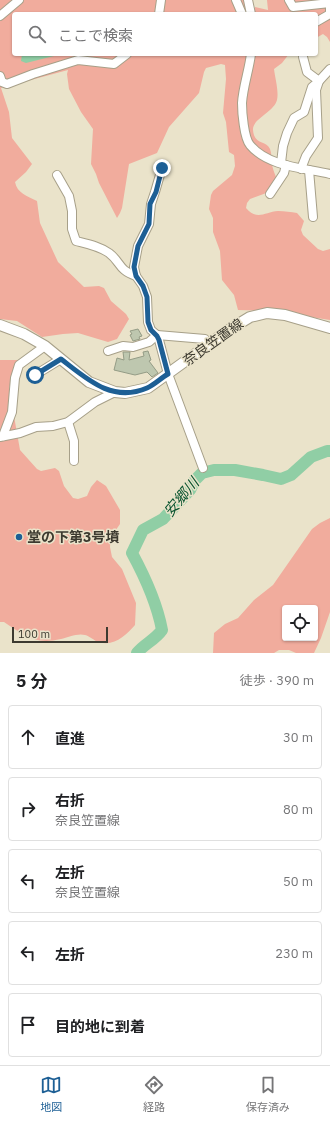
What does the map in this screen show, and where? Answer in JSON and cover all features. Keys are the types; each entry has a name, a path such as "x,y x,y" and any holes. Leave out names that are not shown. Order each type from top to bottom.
{"main road":[{"name":"奈良笠置線","path":"0,325 24,334 45,346 89,382 115,392 125,393 148,388 209,344 250,317 267,313 285,315 330,328"}],"street":[{"path":"0,16 19,0"},
{"path":"159,12 161,0"},
{"path":"236,0 241,12"},
{"path":"248,0 251,12"},
{"path":"292,7 330,3 330,14 318,21"},
{"path":"0,76 2,82 7,84 78,60 114,64 124,56"},
{"path":"251,56 242,102 246,136 249,144 260,155 284,164 305,170 330,174"},
{"path":"303,57 307,72 319,81"},
{"path":"270,194 284,174 283,146 287,132 294,118 304,112 312,87 330,69"},
{"path":"313,217 305,170 306,156 318,138 316,90 319,81"},
{"path":"162,168 156,192 150,204 149,224 138,246 134,267 136,276 143,286 147,297 148,322 151,330 157,336 168,374 203,468"},
{"path":"57,175 69,196 72,211 72,229 76,241 94,245 110,254 122,269 136,276"},
{"path":"108,351 123,346 133,347 149,342 157,336 205,339 209,344"},
{"path":"1,437 12,412 15,378 19,365 45,346"},
{"path":"35,375 61,359"},
{"path":"1,437 20,433 36,427 53,426 68,422 96,402 115,392"},
{"path":"68,422 74,440 74,461"}],"shaded area":[{"path":"0,0 244,0 246,12 12,12 12,56 287,56 282,63 274,69 278,93 277,100 272,108 256,122 253,130 256,138 266,144 270,149 273,167 280,188 250,199 246,208 250,212 258,215 278,211 297,213 304,221 301,230 303,235 318,249 323,251 330,249 330,320 271,311 238,310 234,295 222,280 220,251 213,232 213,218 209,209 213,191 232,175 235,166 234,155 229,152 226,122 223,113 226,79 225,65 221,64 206,68 199,93 169,127 157,153 129,164 122,208 117,218 91,164 93,129 81,112 69,89 67,74 68,70 1,88 9,112 12,138 32,164 15,182 16,186 20,192 37,201 40,223 58,262 84,287 99,286 104,288 111,301 126,314 129,319 117,339 108,342 78,333 42,337 17,321 0,319"},
{"path":"267,0 330,0 330,42 323,34 318,37 318,12 255,12 255,7 268,10"},
{"path":"22,56 54,56 26,63 21,61"},
{"path":"0,360 18,360 9,388 20,450 37,469 41,471 55,468 59,471 64,486 73,498 78,499 87,496 91,487 97,480 106,486 120,510 120,524 111,537 110,547 112,557 122,569 136,603 135,625 124,636 110,643 95,641 82,635 52,641 37,640 24,635 4,622 0,622"},
{"path":"330,518 330,612 314,653 296,653 289,650 279,650 274,653 213,653 214,633 225,624 238,618 254,600 273,585 312,529"}],"building":[{"path":"138,329 142,336 139,337 140,339 133,341 130,331"},
{"path":"148,351 151,360 149,361 158,373 152,377 147,372 135,375 114,370 117,358 124,360 123,352 130,352 129,360 144,356 143,352"}],"waterway":[{"name":"安郷川","path":"137,653 162,630 150,590 132,553 143,530 163,519 190,490 195,480 202,473 214,470 235,470 281,479 291,475 311,457 330,451"}],"place":[{"name":"堂の下第3号墳","path":"19,537"}],"route":[{"path":"35,375 61,359 89,382 118,393 125,393 148,388 168,374 159,340 151,330 148,322 147,297 143,286 136,276 134,267 138,246 149,224 150,204 156,192 162,168"}]}
